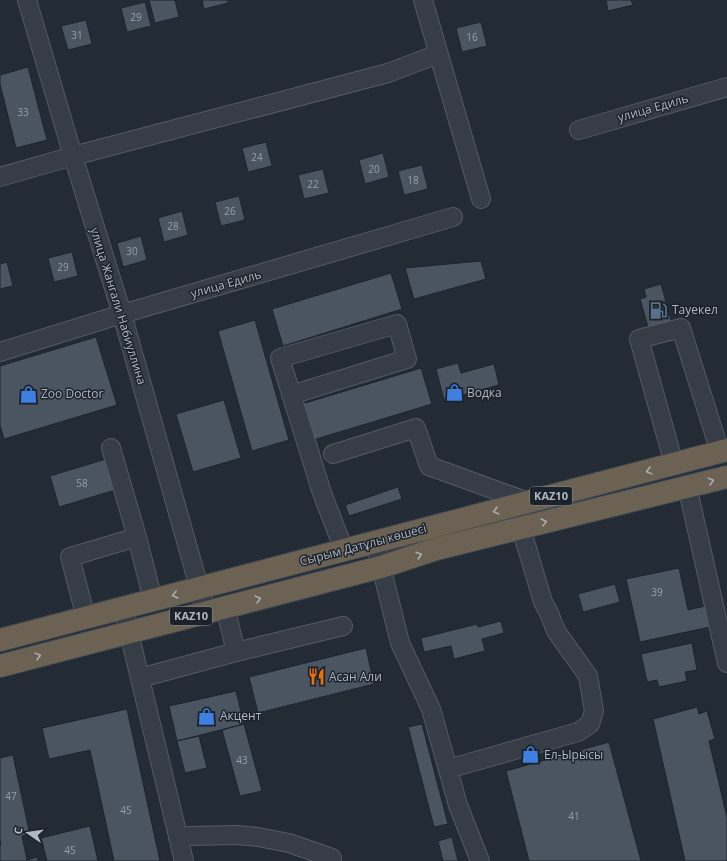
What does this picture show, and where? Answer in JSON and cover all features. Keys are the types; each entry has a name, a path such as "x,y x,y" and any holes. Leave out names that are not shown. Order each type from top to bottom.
{"highway":[{"name":"Сырым Датұлы көшесі","path":"0,640 724,451"},
{"name":"Сырым Датұлы көшесі","path":"0,666 382,567 436,549 727,477"}],"street":[{"name":"улица Жангали Набиуллина","path":"27,0 122,314 200,588 216,610 236,652"},
{"path":"423,0 481,199"},
{"path":"0,177 73,156 388,73 438,54"},
{"name":"улица Едиль","path":"579,130 727,87"},
{"name":"улица Едиль","path":"0,352 122,314 453,217"},
{"path":"291,395 407,358 397,324 280,358 291,395 322,493 344,550"},
{"path":"674,464 639,339 681,328 724,451"},
{"path":"333,454 416,428 429,466 528,502"},
{"path":"111,448 137,537 153,600"},
{"path":"686,488 690,499 727,663"},
{"path":"448,769 578,732 590,724 594,711 588,676 556,631 543,602 521,528"},
{"path":"86,618 70,557 137,537"},
{"path":"375,542 400,643 431,709 458,805 480,861"},
{"path":"123,608 184,861"},
{"path":"140,678 236,652 343,626"},
{"path":"178,838 189,836 236,835 258,837 289,843 332,858"}],"building":[{"path":"149,0 175,0 179,17 155,23"},
{"path":"202,0 228,0 228,3 204,9"},
{"path":"606,0 631,0 633,5 608,11"},
{"path":"145,2 151,26 127,32 121,8"},
{"path":"86,20 92,44 68,50 61,26"},
{"path":"481,22 487,46 462,52 456,28"},
{"path":"28,67 47,140 16,148 0,84 0,75"},
{"path":"266,142 272,166 248,172 242,148"},
{"path":"383,153 389,177 365,184 359,160"},
{"path":"422,165 428,189 404,195 398,171"},
{"path":"323,169 329,193 304,199 298,175"},
{"path":"239,196 245,220 221,226 215,202"},
{"path":"182,211 188,235 164,242 158,218"},
{"path":"141,236 147,260 123,267 117,243"},
{"path":"72,252 78,276 54,282 48,258"},
{"path":"481,261 486,279 414,299 405,268"},
{"path":"7,262 13,286 0,289 0,264"},
{"path":"391,273 402,309 283,346 272,309"},
{"path":"661,284 673,327 650,334 640,299 646,297 644,289"},
{"path":"255,320 289,440 252,451 218,331"},
{"path":"96,337 117,405 4,439 0,425 0,366"},
{"path":"458,363 461,373 494,364 499,385 444,400 436,369"},
{"path":"421,368 432,404 313,440 302,404"},
{"path":"224,400 241,458 193,472 176,414"},
{"path":"106,459 115,490 59,507 50,476"},
{"path":"398,487 402,499 349,516 345,505"},
{"path":"679,568 688,610 705,606 710,627 640,642 626,579"},
{"path":"615,584 620,602 583,612 578,594"},
{"path":"501,621 504,633 482,639 485,651 454,659 451,646 424,652 421,638 477,624 478,627"},
{"path":"692,643 697,670 685,672 687,681 659,687 657,680 647,682 641,654"},
{"path":"366,648 374,684 258,713 249,677"},
{"path":"236,691 244,724 177,741 169,706"},
{"path":"697,707 699,714 707,711 715,739 709,741 727,817 727,861 685,861 653,719"},
{"path":"127,709 160,861 114,861 90,750 49,759 42,728"},
{"path":"244,724 262,791 240,796 222,730"},
{"path":"422,724 448,824 434,827 408,727"},
{"path":"199,736 207,768 185,773 177,741"},
{"path":"609,742 641,861 529,861 506,771"},
{"path":"13,755 30,835 22,836 27,860 37,857 38,861 0,861 0,758"},
{"path":"90,826 98,861 47,861 41,838"},
{"path":"452,837 458,861 443,861 438,841"}],"place":[{"name":"Тауекел","path":"659,310"},
{"name":"Водка","path":"454,393"},
{"name":"Zoo Doctor","path":"28,394"},
{"name":"Асан Али","path":"316,677"},
{"name":"Акцент","path":"207,716"},
{"name":"Ел-Ырысы","path":"531,755"}]}
